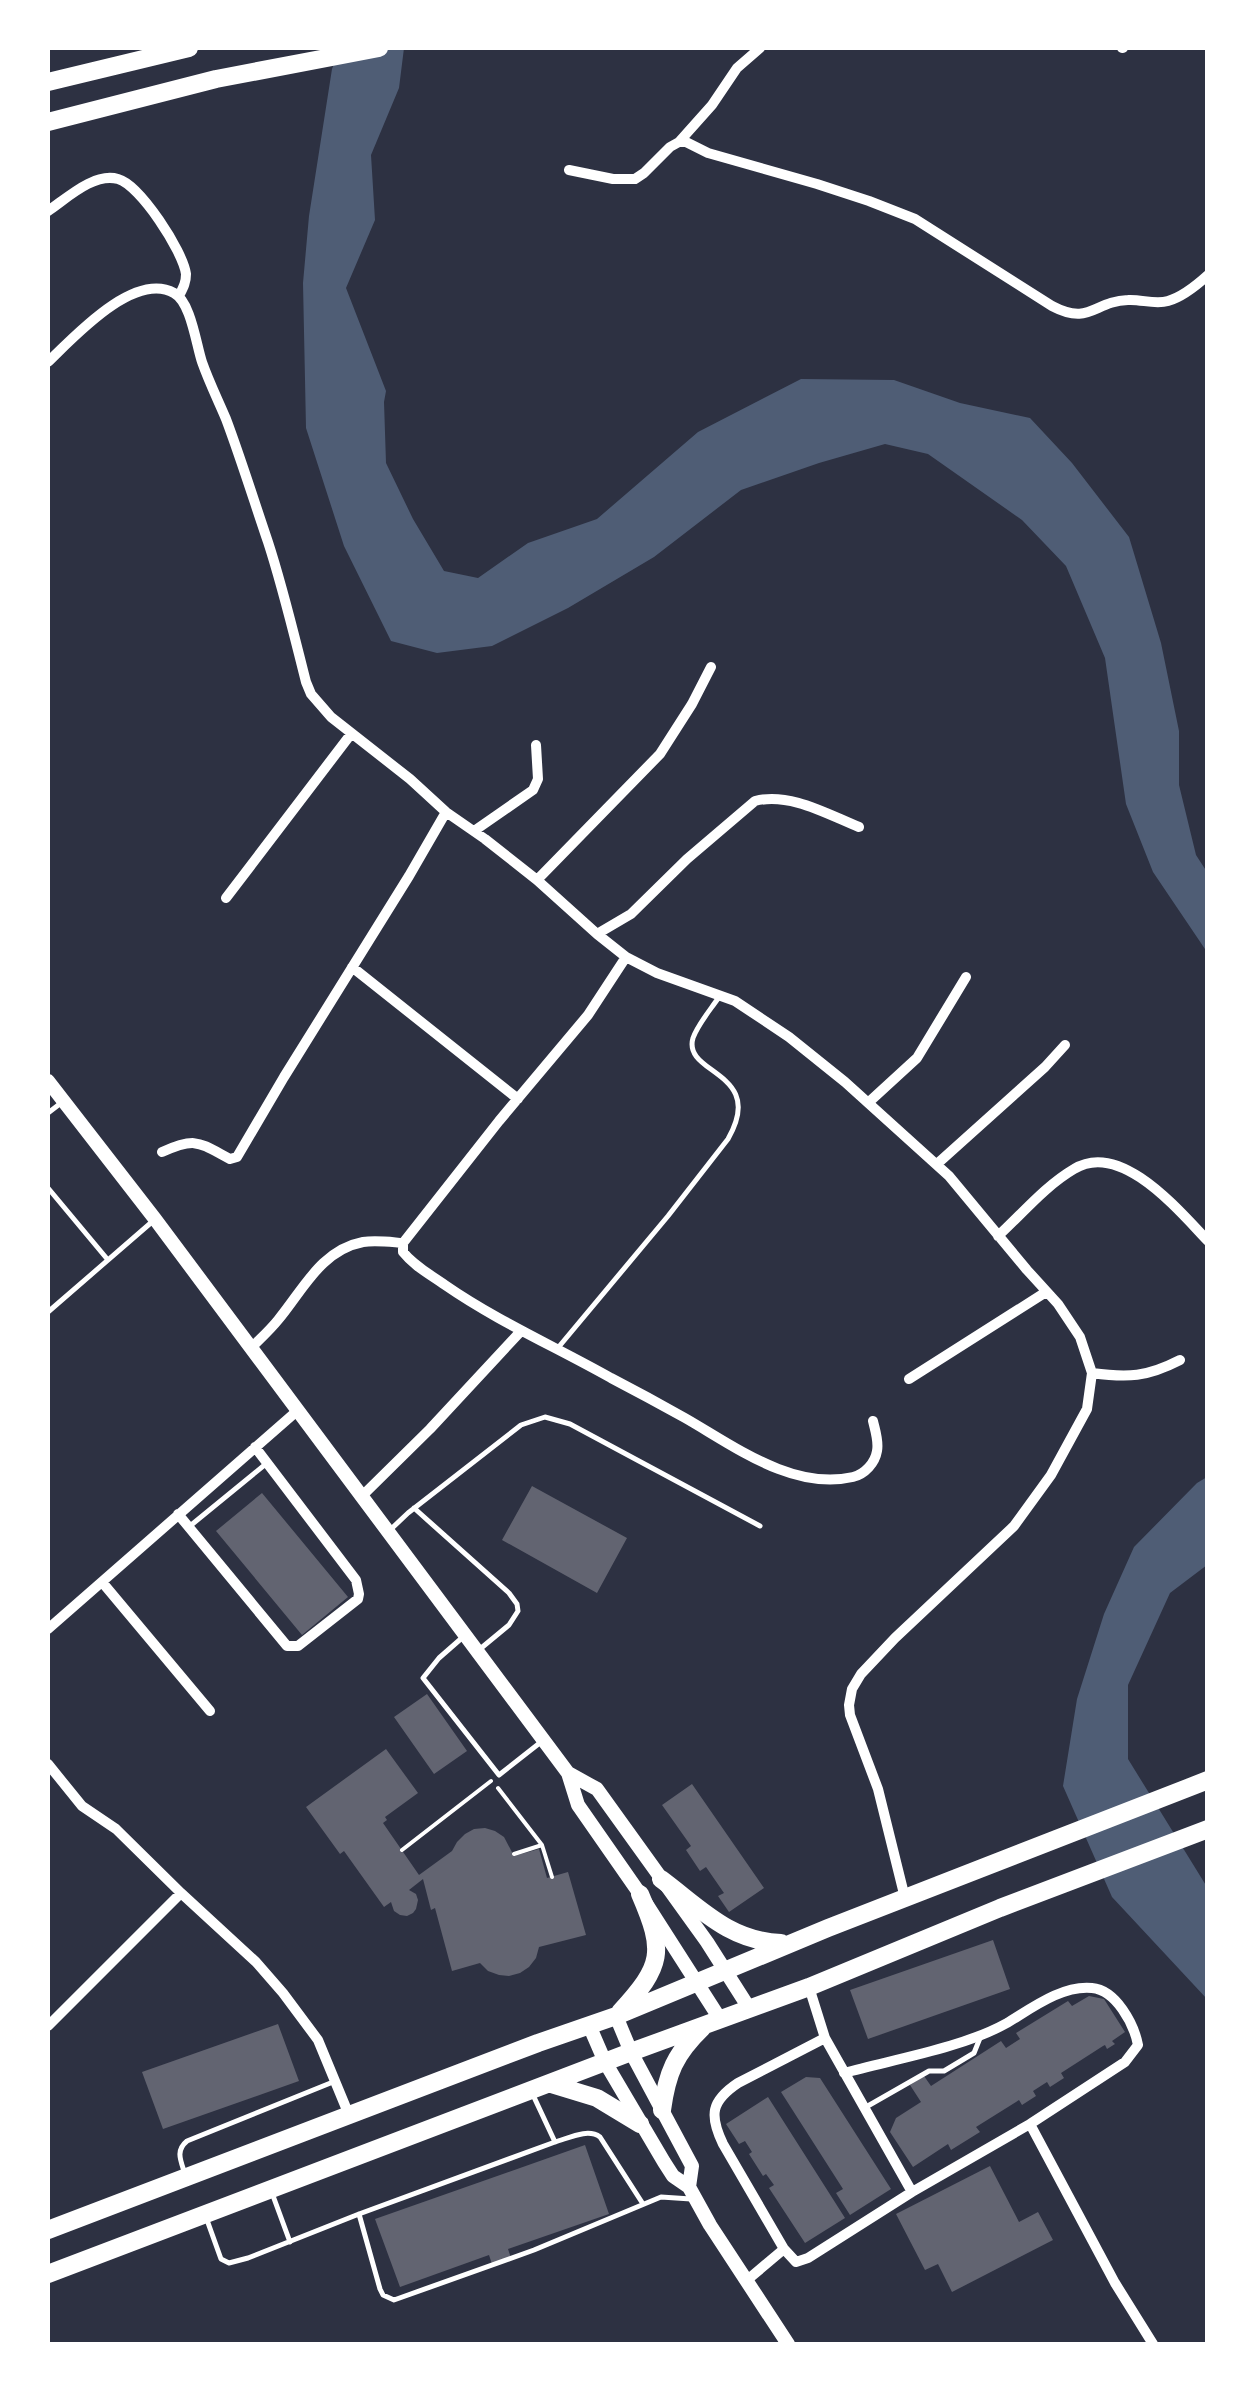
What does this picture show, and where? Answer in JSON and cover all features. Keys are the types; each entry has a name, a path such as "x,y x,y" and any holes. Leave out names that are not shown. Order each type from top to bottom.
{"highway":[{"path":"48,82 189,48"},
{"path":"48,122 216,79 379,48"},
{"path":"48,2230 616,2016 1208,1780"},
{"path":"48,2274 809,1987 1000,1908 1208,1829"},
{"path":"661,1878 737,1935 759,1942 792,1943"},
{"path":"616,2016 647,1982 658,1953 653,1924 640,1894"},
{"path":"662,2110 671,2066 688,2042 713,2021"},
{"path":"551,2084 597,2098 640,2124"}],"main road":[{"path":"48,1081 155,1218 568,1773 578,1805 697,1982 713,2021"},
{"path":"568,1773 597,1789 749,2008"},
{"path":"616,2016 692,2166 691,2193"},
{"path":"589,2025 640,2124 674,2176 691,2193 788,2344"}],"street":[{"path":"569,170 614,180 635,179 644,174 679,142 712,105 737,68 760,48"},
{"path":"679,142 869,201 914,219 1064,312 1084,314 1126,300 1166,302 1208,275"},
{"path":"48,212 92,182 116,178 127,183 180,254 186,271 179,296"},
{"path":"48,362 114,304 136,292 157,288 179,296 188,310 203,364 269,545 310,694 322,709 626,956 657,973 720,994 767,1020 869,1102 937,1164 1065,1314 1080,1337 1092,1372 1088,1409 1052,1475 981,1559 895,1638 852,1689 850,1715 878,1789 905,1898"},
{"path":"537,880 660,754 712,668"},
{"path":"226,898 351,734"},
{"path":"474,831 533,790 538,778 536,745"},
{"path":"597,934 631,914 754,801 766,798 794,802 859,827"},
{"path":"162,1152 186,1142 207,1146 230,1160 237,1157 446,812"},
{"path":"626,956 588,1015 403,1243 403,1252 482,1309 750,1456 796,1474 836,1480 866,1471 878,1446 873,1421"},
{"path":"352,967 518,1099"},
{"path":"869,1102 918,1058 966,977"},
{"path":"937,1164 1065,1044"},
{"path":"998,1236 1076,1167 1101,1162 1131,1172 1158,1190 1208,1242"},
{"path":"250,1348 330,1256 368,1241 403,1243"},
{"path":"909,1378 1046,1292"},
{"path":"362,1496 522,1331"},
{"path":"1092,1372 1130,1376 1161,1370 1180,1360"},
{"path":"48,1629 297,1410"},
{"path":"178,1514 286,1646 298,1646 358,1599 356,1580 255,1447"},
{"path":"102,1582 210,1712"},
{"path":"48,1764 82,1806 116,1829 256,1962 284,1994 318,2040 349,2115"},
{"path":"48,2026 181,1894"},
{"path":"809,1987 825,2038 912,2192"},
{"path":"825,2038 738,2083 725,2092 714,2111 714,2126 722,2144 784,2249 792,2259 802,2261 1030,2124 1125,2062 1138,2045 1126,2014 1105,1991 1075,1989 981,2035 844,2072"},
{"path":"1030,2124 1115,2283 1154,2344"},
{"path":"746,2281 784,2249"}],"lane":[{"path":"557,1349 668,1216 736,1126 735,1090 693,1052 693,1038 720,994"},
{"path":"48,1113 63,1101"},
{"path":"48,1188 108,1260"},
{"path":"48,1312 155,1218"},
{"path":"388,1532 522,1425 545,1417 570,1424 760,1526"},
{"path":"188,1528 268,1463"},
{"path":"414,1508 517,1604 518,1611 510,1625 478,1650"},
{"path":"466,1635 423,1678 499,1774 544,1740"},
{"path":"863,2108 929,2071 944,2071 974,2053 981,2035"},
{"path":"186,2176 179,2155 187,2141 335,2081"},
{"path":"532,2091 555,2142"},
{"path":"204,2214 224,2263 248,2258 587,2133 594,2133 608,2147 643,2204"},
{"path":"271,2189 290,2242"},
{"path":"359,2214 380,2289 394,2300 534,2250 662,2197 691,2193"}],"path":[{"path":"402,1850 499,1774"},
{"path":"492,1780 542,1845 552,1877"},
{"path":"514,1854 542,1845"}],"water":[{"path":"340,48 404,48 399,88 371,155 375,220 346,288 386,391 386,463 444,571 478,578 528,543 597,519 698,432 801,379 894,380 960,403 1030,418 1072,463 1129,537 1161,643 1179,731 1179,785 1196,855 1207,872 1207,952 1153,872 1126,804 1105,658 1066,566 1022,520 928,454 885,444 741,490 654,557 568,608 492,646 437,653 391,641 344,546 306,428 303,283 309,216 332,69"},
{"path":"1207,1477 1207,1565 1170,1593 1128,1685 1128,1759 1207,1887 1207,1999 1112,1897 1063,1786 1077,1699 1104,1614 1134,1547"}],"building":[{"path":"532,1486 627,1538 597,1593 502,1540"},
{"path":"262,1493 348,1597 302,1635 216,1531"},
{"path":"427,1694 467,1751 434,1774 394,1717"},
{"path":"386,1749 418,1793 385,1817 383,1823 419,1875 452,1851 465,1834 474,1829 495,1831 504,1837 514,1856 539,1849 547,1878 568,1872 586,1935 539,1947 529,1967 509,1976 488,1971 480,1963 452,1971 423,1879 409,1890 418,1900 413,1913 400,1915 391,1902 384,1907 306,1807"},
{"path":"692,1784 764,1888 729,1912 718,1896 724,1893 706,1867 700,1871 686,1850 691,1846 662,1805"},
{"path":"993,1940 1010,1989 868,2039 850,1990"},
{"path":"1089,1996 1104,1999 1125,2032 1112,2041 1115,2044 1107,2049 1103,2046 1061,2073 1064,2078 1050,2087 1047,2082 1033,2091 1036,2096 1022,2105 1019,2100 976,2127 980,2132 951,2150 948,2144 913,2167 890,2132 896,2118 921,2102 910,2085 924,2076 931,2086 1001,2041 1006,2048 1020,2039 1016,2033 1068,2001 1072,2006"},
{"path":"278,2024 299,2081 163,2129 142,2072"},
{"path":"806,2077 820,2078 891,2189 850,2215 836,2193 843,2189 781,2092"},
{"path":"768,2097 845,2218 805,2243 769,2188 774,2185 749,2154 752,2152 745,2141 739,2144 726,2124"},
{"path":"585,2145 609,2214 508,2249 511,2258 492,2264 489,2255 400,2287 375,2219"},
{"path":"990,2166 1019,2222 1038,2212 1053,2240 952,2292 938,2264 925,2270 896,2214"}]}
